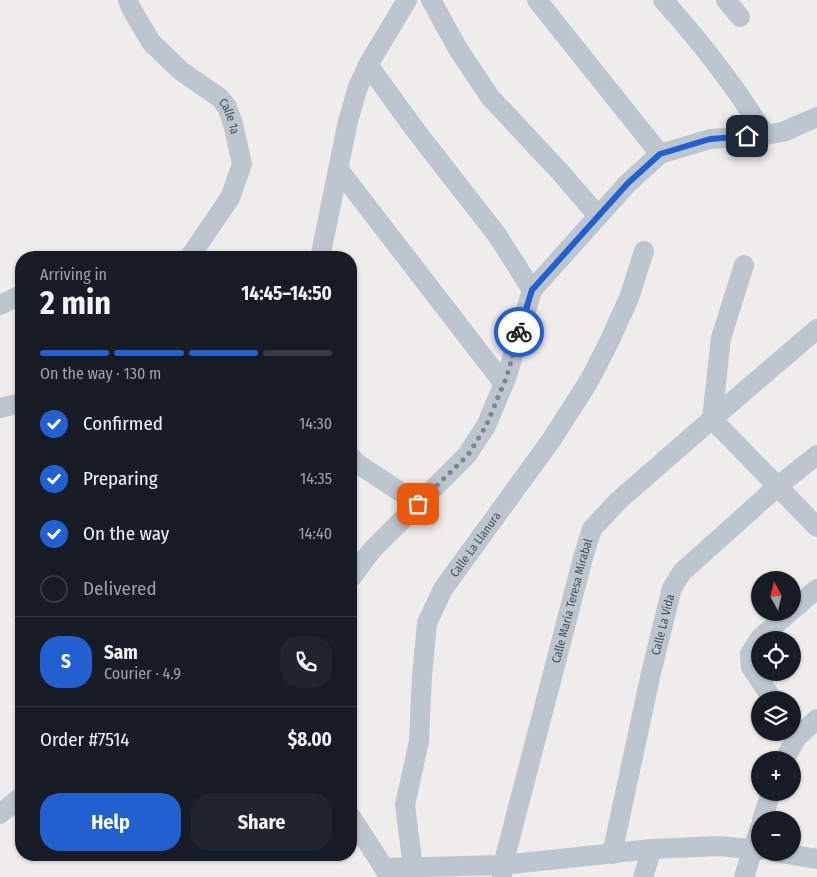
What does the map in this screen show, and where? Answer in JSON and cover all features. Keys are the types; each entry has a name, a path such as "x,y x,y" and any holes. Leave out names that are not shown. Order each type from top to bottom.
{"street":[{"name":"Calle 1a","path":"128,0 151,42 181,71 220,98 227,107 233,124 242,164 230,198 194,251"},
{"path":"322,251 348,121 358,87 368,65 407,0"},
{"path":"431,0 458,49 490,97 562,174 598,216"},
{"path":"537,0 660,154"},
{"path":"662,0 688,28 731,83 765,135"},
{"path":"726,0 740,17"},
{"path":"368,65 416,131 497,235 532,290"},
{"path":"357,570 372,550 468,455 486,426 504,384 532,290 628,183 660,154 710,139 782,132 817,117"},
{"path":"339,170 504,384"},
{"name":"Calle La Llanura","path":"413,867 404,805 419,741 427,624 443,589 552,438 589,381 629,298 644,251"},
{"path":"744,265 720,338 712,419 817,527"},
{"path":"0,305 15,298"},
{"name":"Calle María Teresa Mirabal","path":"502,871 592,528 618,502 712,419 817,330"},
{"path":"0,408 15,404"},
{"name":"Calle La Vida","path":"612,854 651,673 672,588 682,572 778,486 817,455"},
{"path":"357,463 418,504"},
{"path":"801,603 817,589"},
{"path":"768,691 751,667 750,654 760,638 780,621"},
{"path":"801,729 817,719"},
{"path":"0,814 15,802"},
{"path":"357,835 387,872 413,867 502,871 652,849 719,846 751,849"},
{"path":"643,877 652,849"},
{"path":"801,856 817,859"},
{"path":"744,877 751,861"}],"way so far":[{"path":"418,504 468,455 486,426 507,376 519,332"}],"route":[{"path":"519,332 532,290 628,183 660,154 710,139 747,136"}]}
